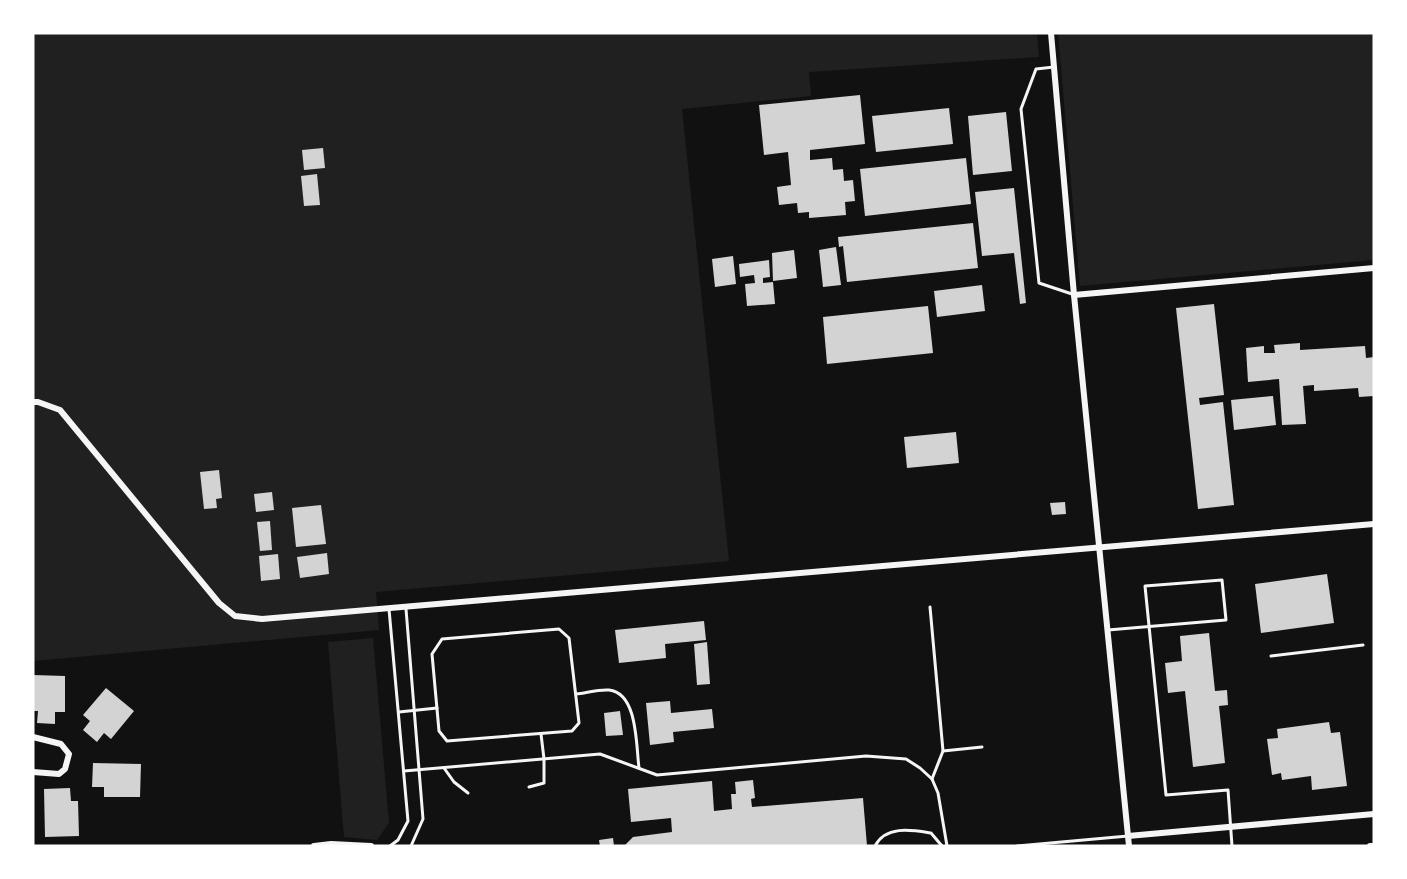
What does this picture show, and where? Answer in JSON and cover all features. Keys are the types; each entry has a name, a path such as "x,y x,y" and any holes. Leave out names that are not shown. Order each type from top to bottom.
{"street":[{"path":"1051,33 1074,295 1129,846"},
{"path":"1074,295 1374,268"},
{"path":"33,402 60,410 219,603 235,616 262,619 1374,524"},
{"path":"33,737 61,744 69,754 64,769 59,774 33,772"},
{"path":"1128,836 1374,814"},
{"path":"315,846 371,846"}],"lane":[{"path":"1054,67 1035,69 1021,109 1039,283 1074,295"},
{"path":"1108,630 1150,626 1226,620 1222,580 1145,586 1150,626 1166,795 1228,790 1232,846"},
{"path":"405,607 423,819 411,846"},
{"path":"930,607 944,751 932,778"},
{"path":"389,608 408,820 398,840 390,846"},
{"path":"559,629 569,638 576,694 579,723 572,731 447,741 439,731 432,654 442,639 559,629"},
{"path":"1271,656 1363,645"},
{"path":"576,694 609,690 621,694 631,708 639,768"},
{"path":"399,712 437,708"},
{"path":"529,788 544,783 544,759 540,734"},
{"path":"944,751 982,747"},
{"path":"404,771 600,754 657,775 866,756 906,759 932,778 938,793 945,846"},
{"path":"444,768 454,782 468,793"},
{"path":"875,846 885,836 899,829 931,833 945,846"},
{"path":"1017,846 1128,836"}],"shaded area":[{"path":"33,33 1037,33 1039,57 809,72 811,96 682,109 729,561 376,592 379,630 33,661"},
{"path":"1058,33 1374,33 1374,260 1080,286"},
{"path":"373,638 389,823 377,840 344,837 328,642"}],"building":[{"path":"860,95 865,144 810,150 810,160 832,158 833,170 843,169 844,181 853,180 855,201 845,202 846,215 809,218 809,212 798,213 797,203 779,205 777,187 791,185 788,152 764,155 759,105"},
{"path":"949,108 953,144 876,152 872,116"},
{"path":"1006,112 1012,171 973,175 968,116"},
{"path":"323,148 325,168 304,170 302,150"},
{"path":"966,158 971,204 865,216 860,169"},
{"path":"317,174 320,205 304,206 301,176"},
{"path":"1014,188 1026,303 1020,304 1014,253 982,256 975,192"},
{"path":"973,223 978,268 847,282 843,246 839,247 838,237"},
{"path":"836,247 841,285 823,287 819,250"},
{"path":"794,250 797,278 773,281 772,253"},
{"path":"733,256 736,284 715,287 712,259"},
{"path":"769,260 770,277 763,278 763,283 773,282 775,304 747,306 745,284 755,283 754,275 740,277 739,264"},
{"path":"982,285 985,311 937,317 934,291"},
{"path":"1214,304 1224,395 1199,398 1200,405 1223,402 1234,505 1198,509 1176,308"},
{"path":"928,306 933,353 827,364 823,317"},
{"path":"1300,343 1300,350 1365,346 1366,358 1374,357 1374,396 1359,397 1358,388 1314,391 1314,385 1303,386 1306,424 1282,425 1279,379 1248,382 1246,348 1264,346 1264,353 1275,353 1274,345"},
{"path":"1273,396 1276,425 1234,430 1231,400"},
{"path":"956,432 959,463 907,468 904,437"},
{"path":"219,470 222,498 216,499 217,508 204,509 200,472"},
{"path":"272,492 274,510 256,512 254,494"},
{"path":"1065,502 1066,514 1052,515 1050,503"},
{"path":"321,505 326,544 296,547 292,508"},
{"path":"270,521 272,550 260,551 257,522"},
{"path":"327,553 329,574 300,578 297,557"},
{"path":"278,554 280,579 261,581 259,556"},
{"path":"1327,574 1334,623 1261,633 1255,584"},
{"path":"704,621 706,640 665,644 666,658 619,663 615,630"},
{"path":"1209,633 1215,691 1227,690 1228,705 1219,706 1225,763 1193,767 1185,691 1168,693 1165,663 1182,661 1180,636"},
{"path":"707,642 710,684 697,685 694,644"},
{"path":"33,675 65,676 65,712 55,712 55,724 37,723 38,711 33,711"},
{"path":"106,688 134,711 111,739 104,733 97,742 83,730 90,721 83,715"},
{"path":"670,701 671,713 712,709 714,728 673,732 674,742 650,745 646,703"},
{"path":"620,711 623,735 606,736 604,713"},
{"path":"1329,722 1331,733 1340,732 1347,786 1312,790 1311,776 1282,780 1281,773 1272,775 1267,739 1278,738 1277,729"},
{"path":"93,763 141,764 140,797 104,797 104,787 92,787"},
{"path":"753,780 755,798 751,799 752,807 863,798 867,846 624,846 633,837 672,832 671,818 631,822 628,789 712,781 714,811 732,809 731,794 736,794 735,782"},
{"path":"70,788 71,801 78,801 79,836 45,837 44,789"},
{"path":"613,838 614,846 600,846 599,840"}]}
